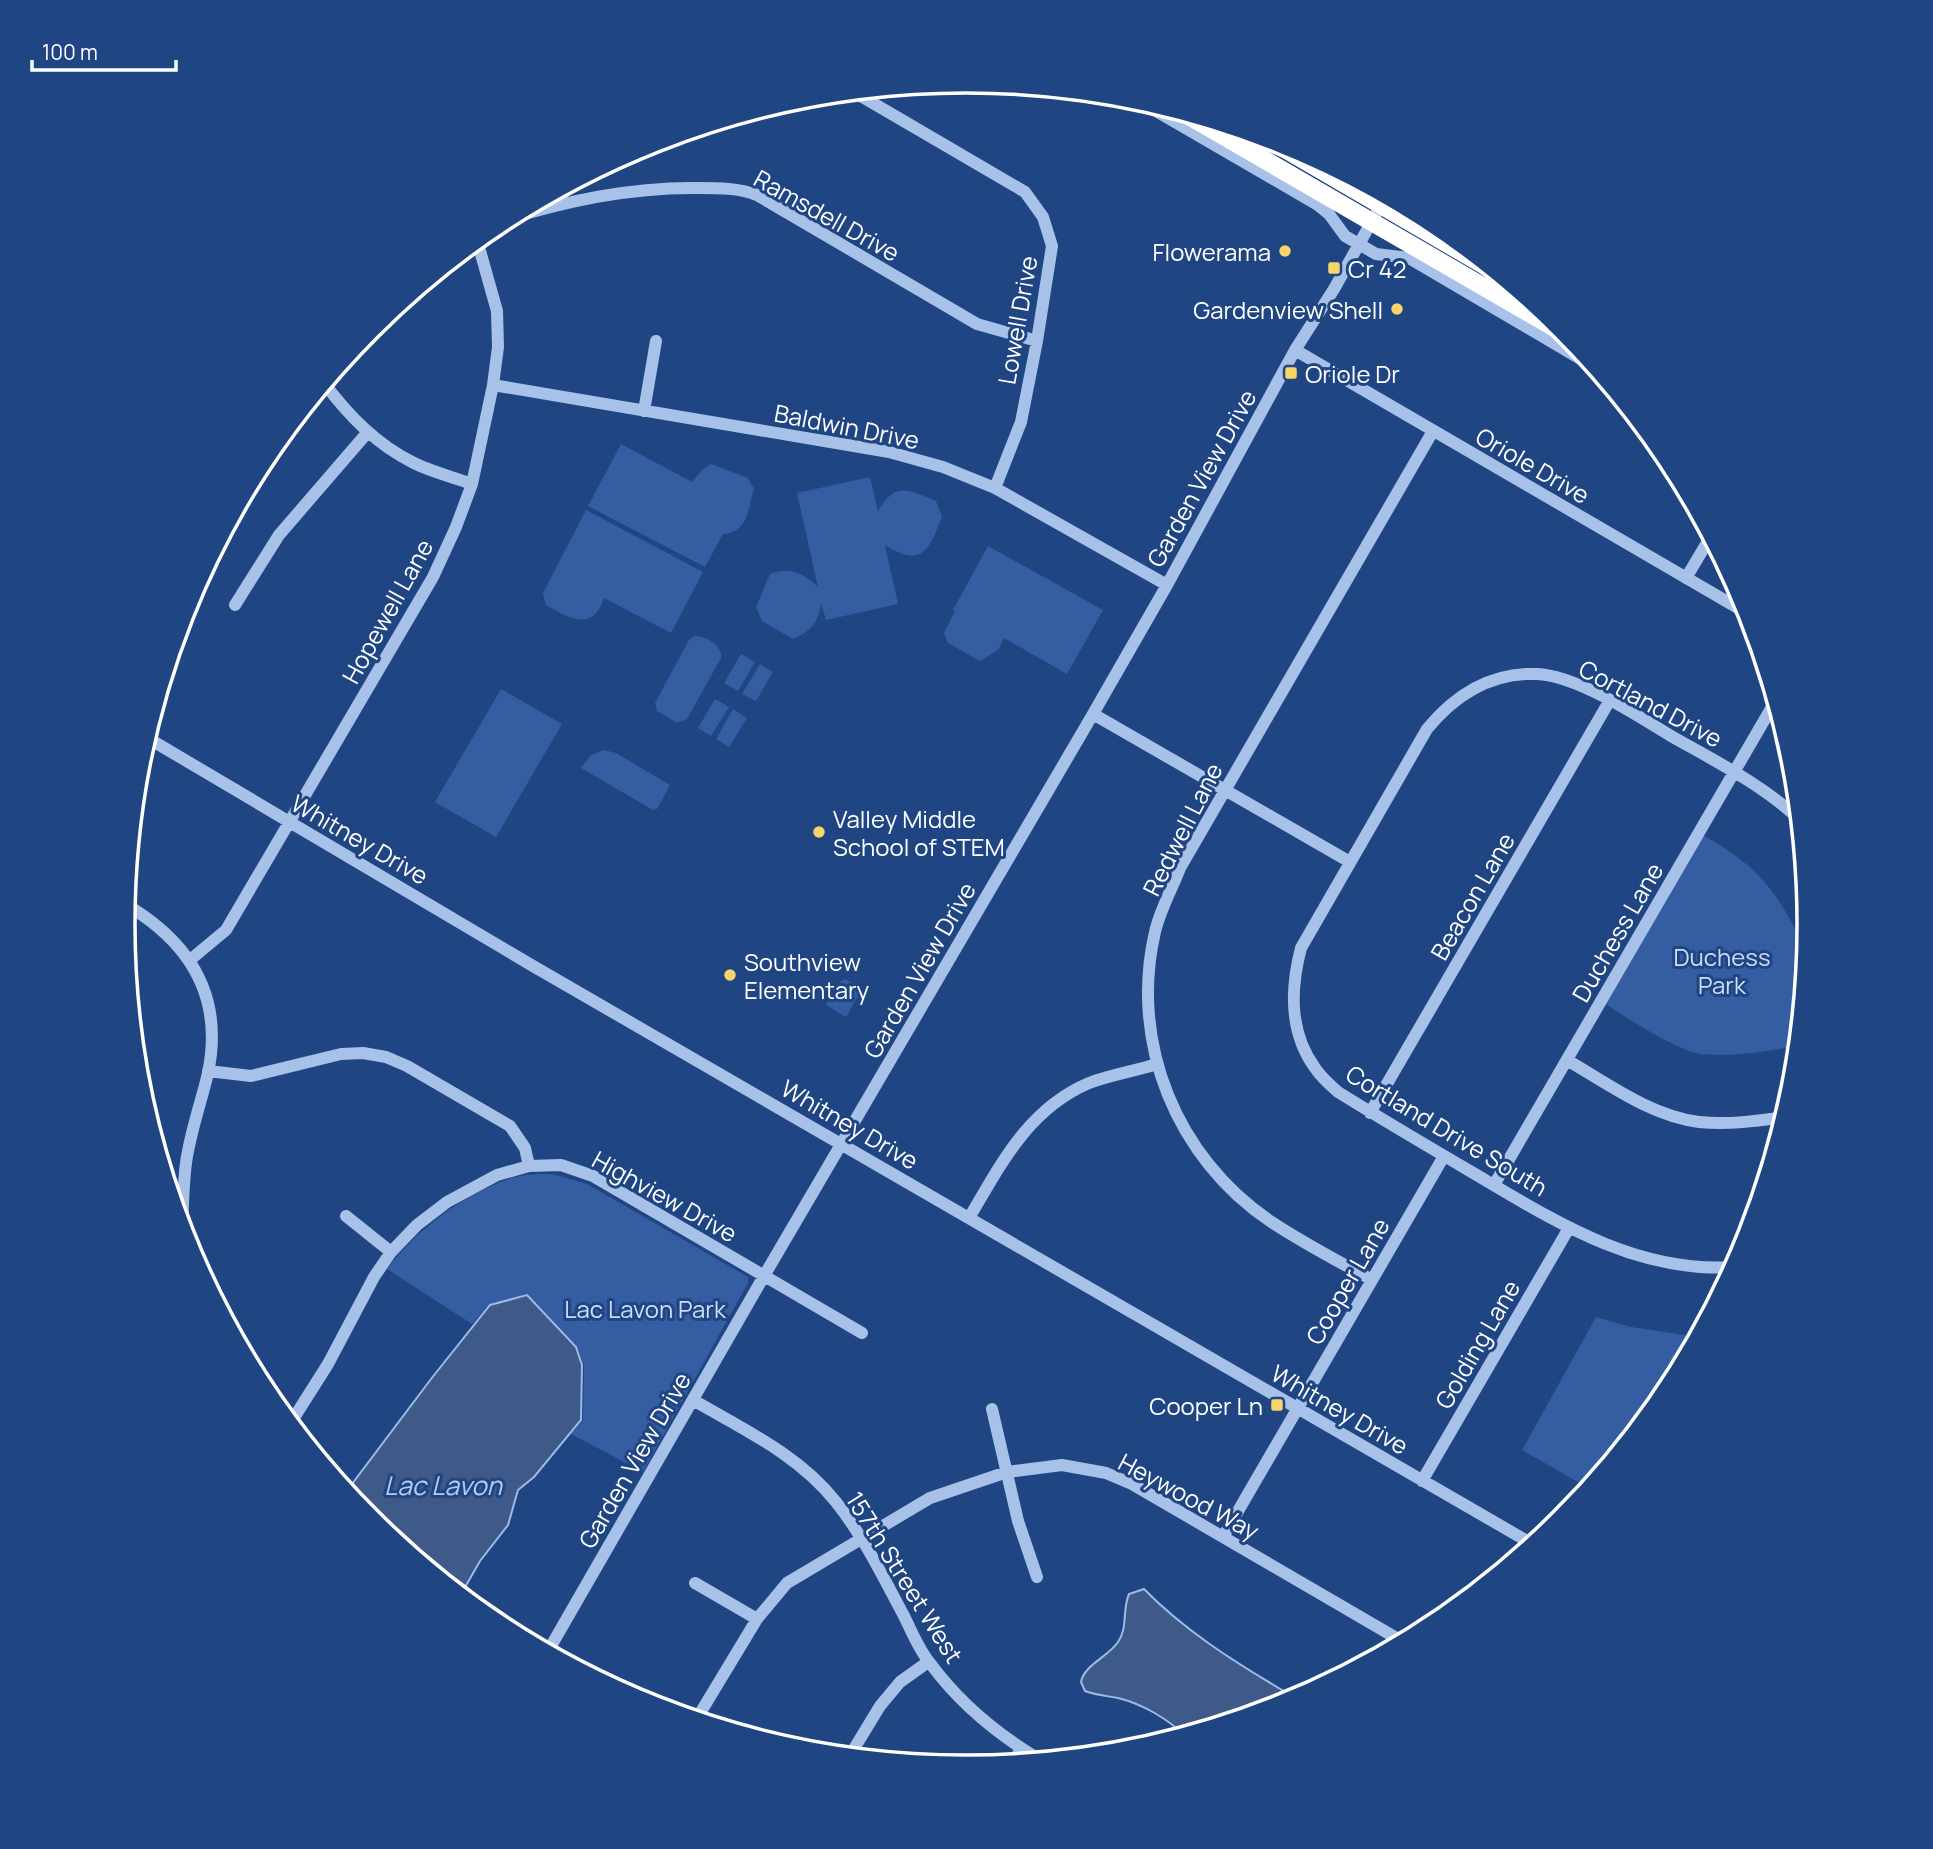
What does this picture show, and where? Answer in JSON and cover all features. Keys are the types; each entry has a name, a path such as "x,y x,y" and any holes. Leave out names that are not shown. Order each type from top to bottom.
{"highway":[{"path":"1214,131 1533,316"}],"street":[{"name":"Lowell Drive","path":"866,99 1025,192 1043,217 1052,246 1037,341 1021,422 995,488"},
{"path":"1168,118 1318,205 1329,214 1345,236 1376,254 1409,258 1571,353"},
{"name":"Ramsdell Drive","path":"546,207 608,193 673,188 739,189 757,195 977,324 1037,341"},
{"name":"Garden View Drive","path":"551,1645 1093,714 1167,585 1295,350 1334,289 1381,204"},
{"name":"Hopewell Lane","path":"190,960 226,930 433,577 456,527 472,484 493,385 498,347 496,311 480,251"},
{"path":"644,411 656,341"},
{"name":"Oriole Drive","path":"1295,350 1735,606"},
{"name":"Baldwin Drive","path":"493,385 889,452 943,467 995,488 1167,585"},
{"path":"330,390 367,433 414,463 472,484"},
{"name":"Redwell Lane","path":"1372,1280 1269,1220 1226,1185 1201,1157 1167,1096 1157,1064 1147,1000 1156,929 1180,867 1433,431"},
{"path":"235,605 279,535 367,433"},
{"path":"1686,578 1706,545"},
{"name":"Cortland Drive","path":"1350,862 1427,729 1444,709 1465,692 1501,677 1538,674 1564,679 1610,700 1734,772 1790,811"},
{"name":"Beacon Lane","path":"1370,1113 1610,700"},
{"name":"Duchess Lane","path":"1494,1185 1770,710"},
{"path":"1093,714 1350,862"},
{"name":"Whitney Drive","path":"155,743 1526,1540"},
{"name":"Cortland Drive South","path":"1350,862 1301,948 1293,977 1292,1006 1300,1040 1315,1069 1338,1092 1370,1113 1569,1228 1625,1253 1673,1264 1724,1266"},
{"path":"136,910 150,919 190,960 204,986 211,1013 212,1041 208,1071 186,1163 184,1204"},
{"path":"208,1071 251,1076 341,1054 363,1053 386,1057 407,1066 510,1126 525,1148 529,1166"},
{"path":"1567,1060 1649,1108 1697,1122 1735,1123 1775,1118"},
{"path":"969,1218 1012,1145 1043,1111 1088,1084 1157,1064"},
{"name":"Cooper Lane","path":"1223,1537 1444,1156"},
{"name":"Highview Drive","path":"296,1415 328,1364 374,1277 391,1252 417,1225 447,1202 497,1175 529,1166 561,1166 593,1176 862,1333"},
{"path":"346,1216 391,1252"},
{"name":"Golding Lane","path":"1422,1480 1569,1228"},
{"name":"157th Street West","path":"693,1400 768,1443 797,1464 834,1500 862,1537 928,1662 970,1710 1029,1753"},
{"path":"992,1409 1018,1521 1037,1577"},
{"name":"Heywood Way","path":"701,1712 757,1619 787,1583 930,1497 1007,1472 1062,1465 1106,1473 1132,1484 1395,1637"},
{"path":"695,1583 757,1619"},
{"path":"854,1748 880,1706 900,1682 928,1662"},
{"path":"1018,1754 1021,1749"}],"green space":[{"path":"621,444 692,482 711,464 748,478 754,489 746,519 738,529 723,534 705,567 588,506"},
{"path":"870,477 878,511 891,495 910,491 936,501 942,517 933,538 923,552 908,555 885,545 898,604 826,620 821,603 813,626 793,639 762,621 756,607 770,574 791,571 808,578 818,587 797,493"},
{"path":"586,510 703,572 671,633 604,598 593,616 579,620 546,605 543,593"},
{"path":"988,546 1103,610 1067,674 1004,638 998,650 980,661 948,643 944,633 955,611 953,610"},
{"path":"694,636 713,642 721,653 721,658 687,719 677,723 657,711 655,703 689,640"},
{"path":"741,654 755,662 738,691 724,683"},
{"path":"760,664 773,672 756,701 742,694"},
{"path":"501,689 562,724 496,837 435,802"},
{"path":"715,699 729,707 711,736 698,728"},
{"path":"733,709 747,718 729,747 716,739"},
{"path":"604,750 616,753 670,785 657,809 653,810 581,768 591,755"},
{"name":"Duchess Park","path":"1703,835 1744,862 1765,882 1798,934 1789,1048 1738,1054 1691,1052 1666,1041 1606,1004"},
{"path":"845,979 862,989 846,1017 826,1005"},
{"name":"Lac Lavon Park","path":"552,1174 587,1184 748,1277 748,1283 643,1472 571,1434 583,1420 584,1365 577,1347 528,1294 489,1304 472,1324 387,1269 412,1240 457,1204 514,1177"},
{"path":"1596,1317 1631,1327 1689,1336 1658,1387 1582,1484 1522,1450"}],"water":[{"name":"Lac Lavon","path":"527,1295 576,1347 582,1365 581,1420 534,1477 518,1490 508,1525 480,1561 465,1588 418,1550 352,1485 490,1305"},
{"path":"1144,1589 1192,1631 1287,1692 1177,1729 1145,1708 1118,1698 1085,1691 1081,1682 1083,1676 1121,1637 1129,1594"}],"place":[{"name":"Flowerama","path":"1285,251"},
{"name":"Cr 42","path":"1334,268"},
{"name":"Gardenview Shell","path":"1397,309"},
{"name":"Oriole Dr","path":"1291,373"},
{"name":"Valley Middle School of STEM","path":"819,832"},
{"name":"Southview Elementary","path":"730,975"},
{"name":"Cooper Ln","path":"1277,1405"}]}
